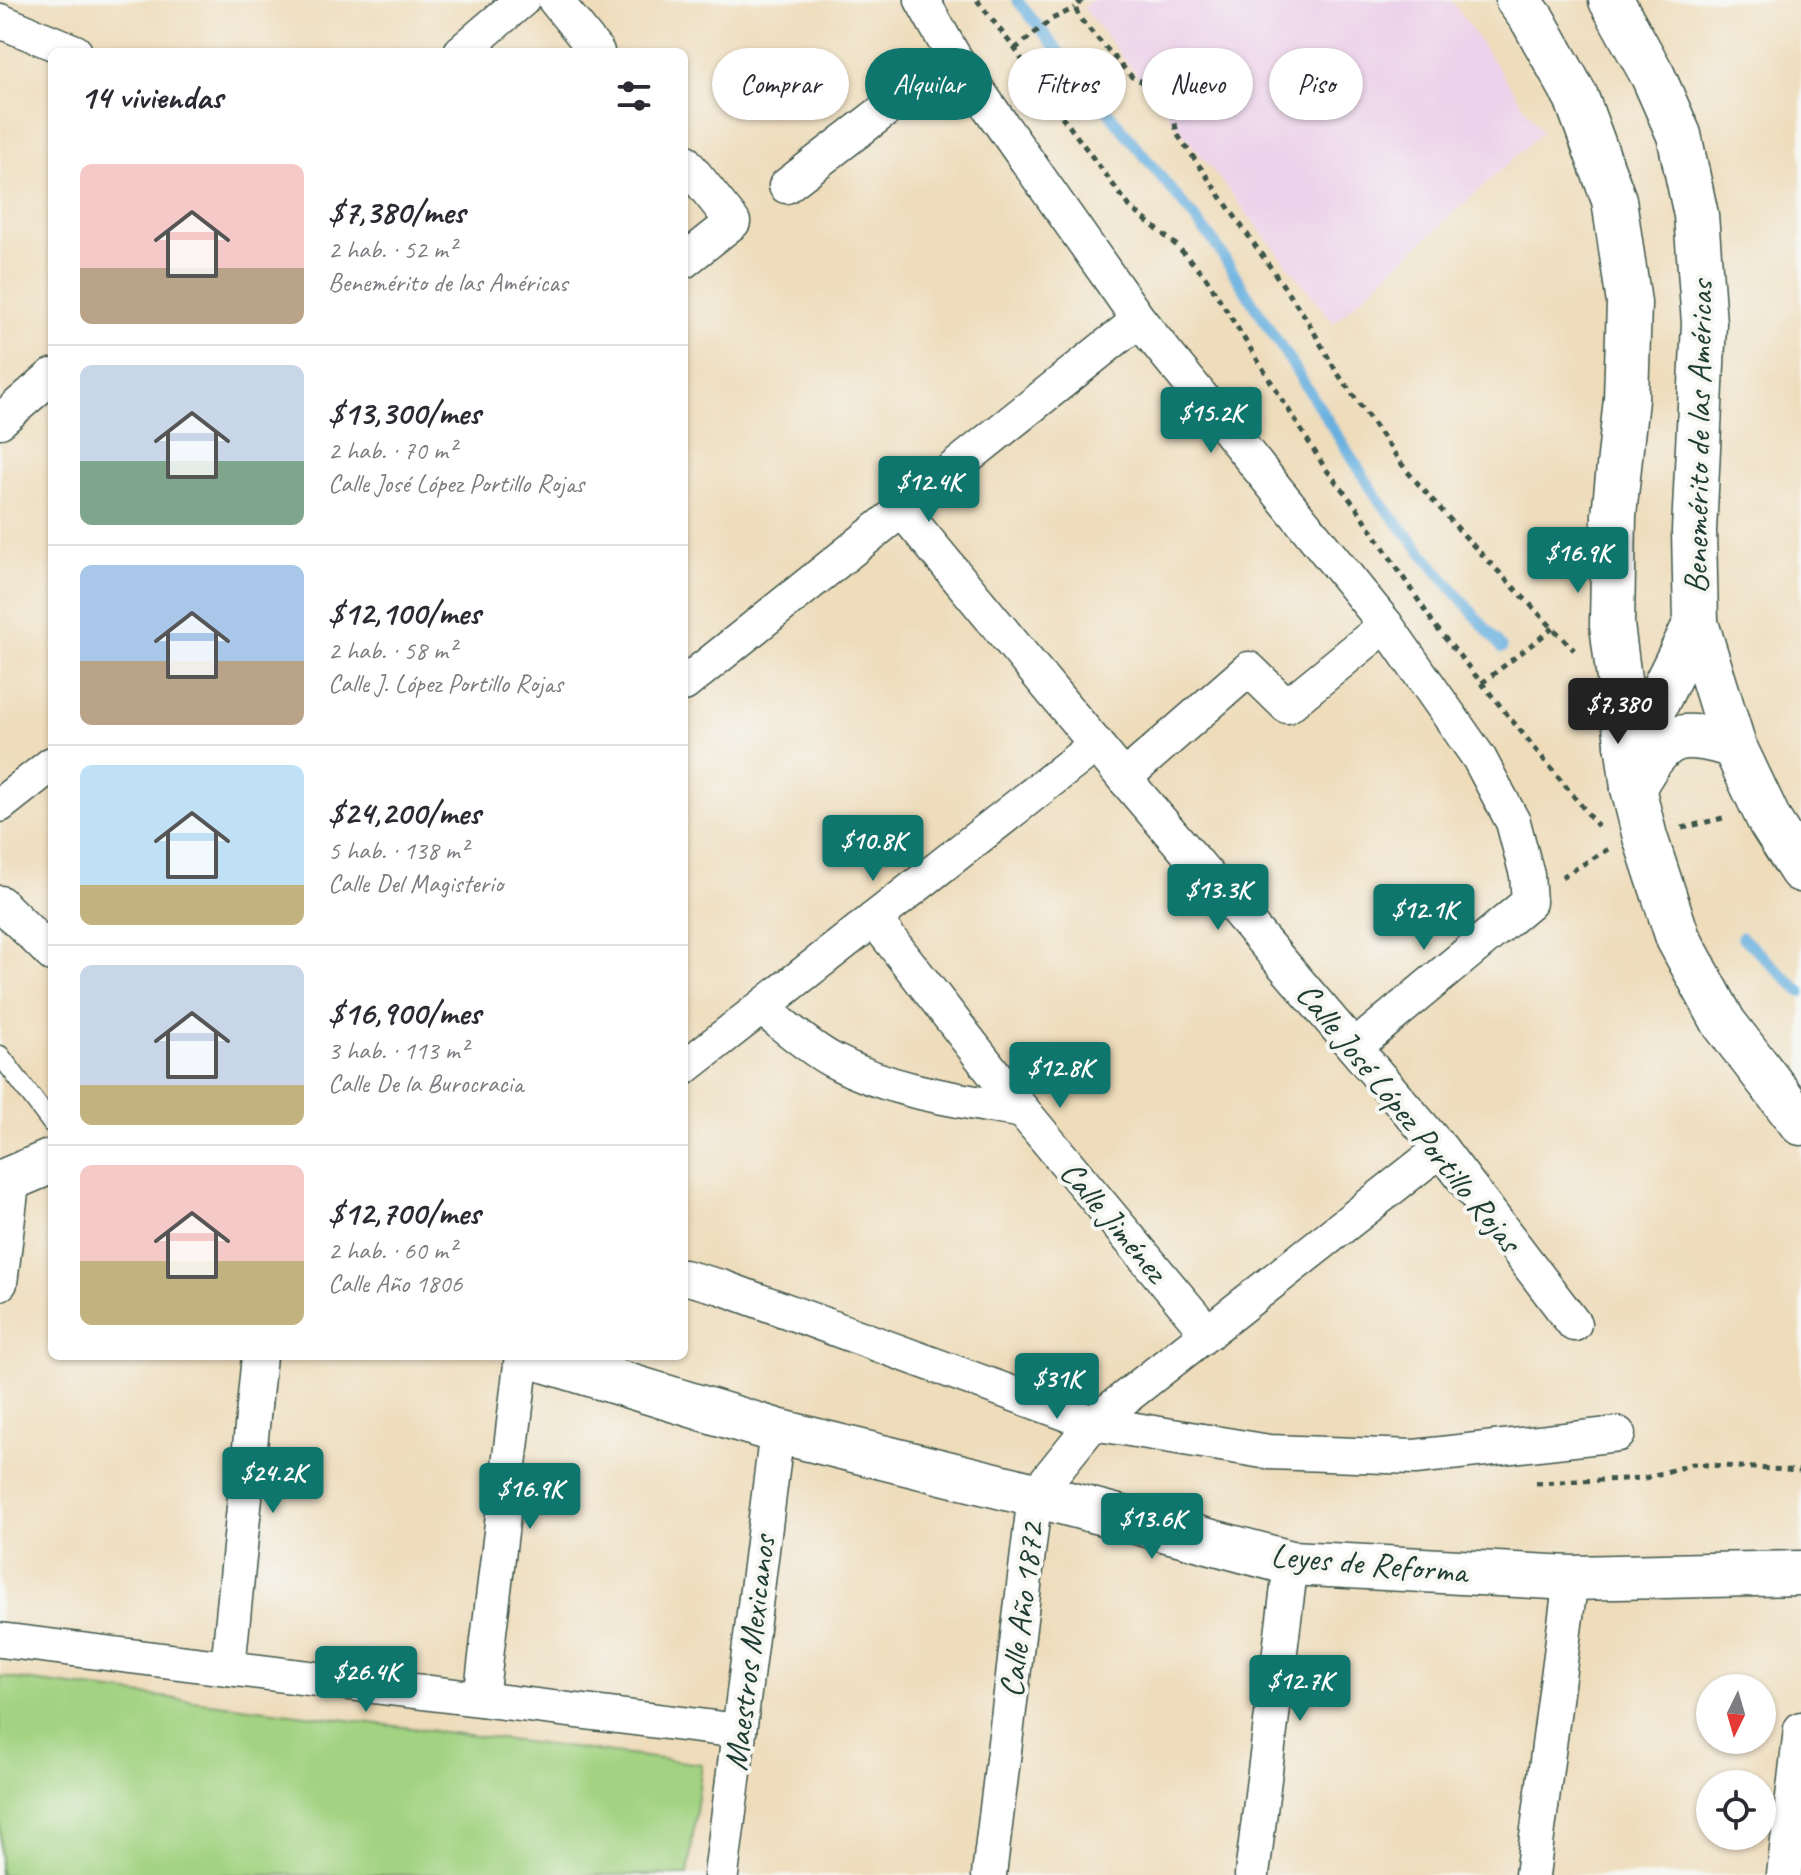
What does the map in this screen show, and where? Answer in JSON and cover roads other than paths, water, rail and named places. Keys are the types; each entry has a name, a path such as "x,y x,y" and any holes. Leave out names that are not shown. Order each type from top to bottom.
{"street":[{"path":"466,48 522,0"},
{"path":"555,0 594,48"},
{"path":"922,0 949,48"},
{"name":"Benemérito de las Américas","path":"1611,0 1653,76 1679,135 1696,215 1704,323 1694,531 1696,623 1734,746 1770,822 1801,870"},
{"path":"1538,7 1614,200 1629,303 1626,399 1614,515 1612,625 1633,788 1645,837 1678,938 1724,1023 1801,1123"},
{"path":"0,21 65,48"},
{"path":"992,111 1139,320 1386,625 1479,758 1513,822 1527,875 1529,902 1355,1047"},
{"path":"786,186 872,120"},
{"path":"688,166 733,222 688,258"},
{"path":"688,681 1139,320"},
{"path":"0,420 48,379"},
{"name":"Calle José López Portillo Rojas","path":"901,509 1124,778 1441,1149 1574,1324"},
{"path":"1627,745 1653,710 1696,623"},
{"path":"1124,778 1249,669 1287,706 1386,625"},
{"path":"1633,788 1662,744 1703,737 1734,746"},
{"path":"688,1065 1097,744"},
{"path":"0,805 48,767"},
{"path":"0,903 48,950"},
{"name":"Calle Jiménez","path":"874,919 1023,1111 1208,1333"},
{"path":"763,1009 831,1060 875,1079 920,1093 1023,1111"},
{"name":"Calle Año 1872","path":"989,1875 1035,1495 1093,1423 1441,1149"},
{"path":"0,1283 22,1173"},
{"path":"688,1278 721,1287 1093,1423 1269,1452 1415,1457 1618,1434"},
{"path":"228,1668 259,1360"},
{"path":"481,1699 522,1360"},
{"name":"Leyes de Reforma","path":"544,1360 777,1431 1291,1563 1571,1578 1801,1573"},
{"name":"Maestros Mexicanos","path":"721,1875 777,1431"},
{"path":"1252,1875 1291,1563"},
{"path":"1532,1875 1571,1578"},
{"path":"0,1640 739,1731"},
{"path":"1784,1875 1801,1729"}],"lane":[{"path":"0,1055 48,1119"}],"waterway":[{"path":"1017,0 1214,242 1380,502 1502,648"},
{"path":"1742,937 1801,992"}]}
